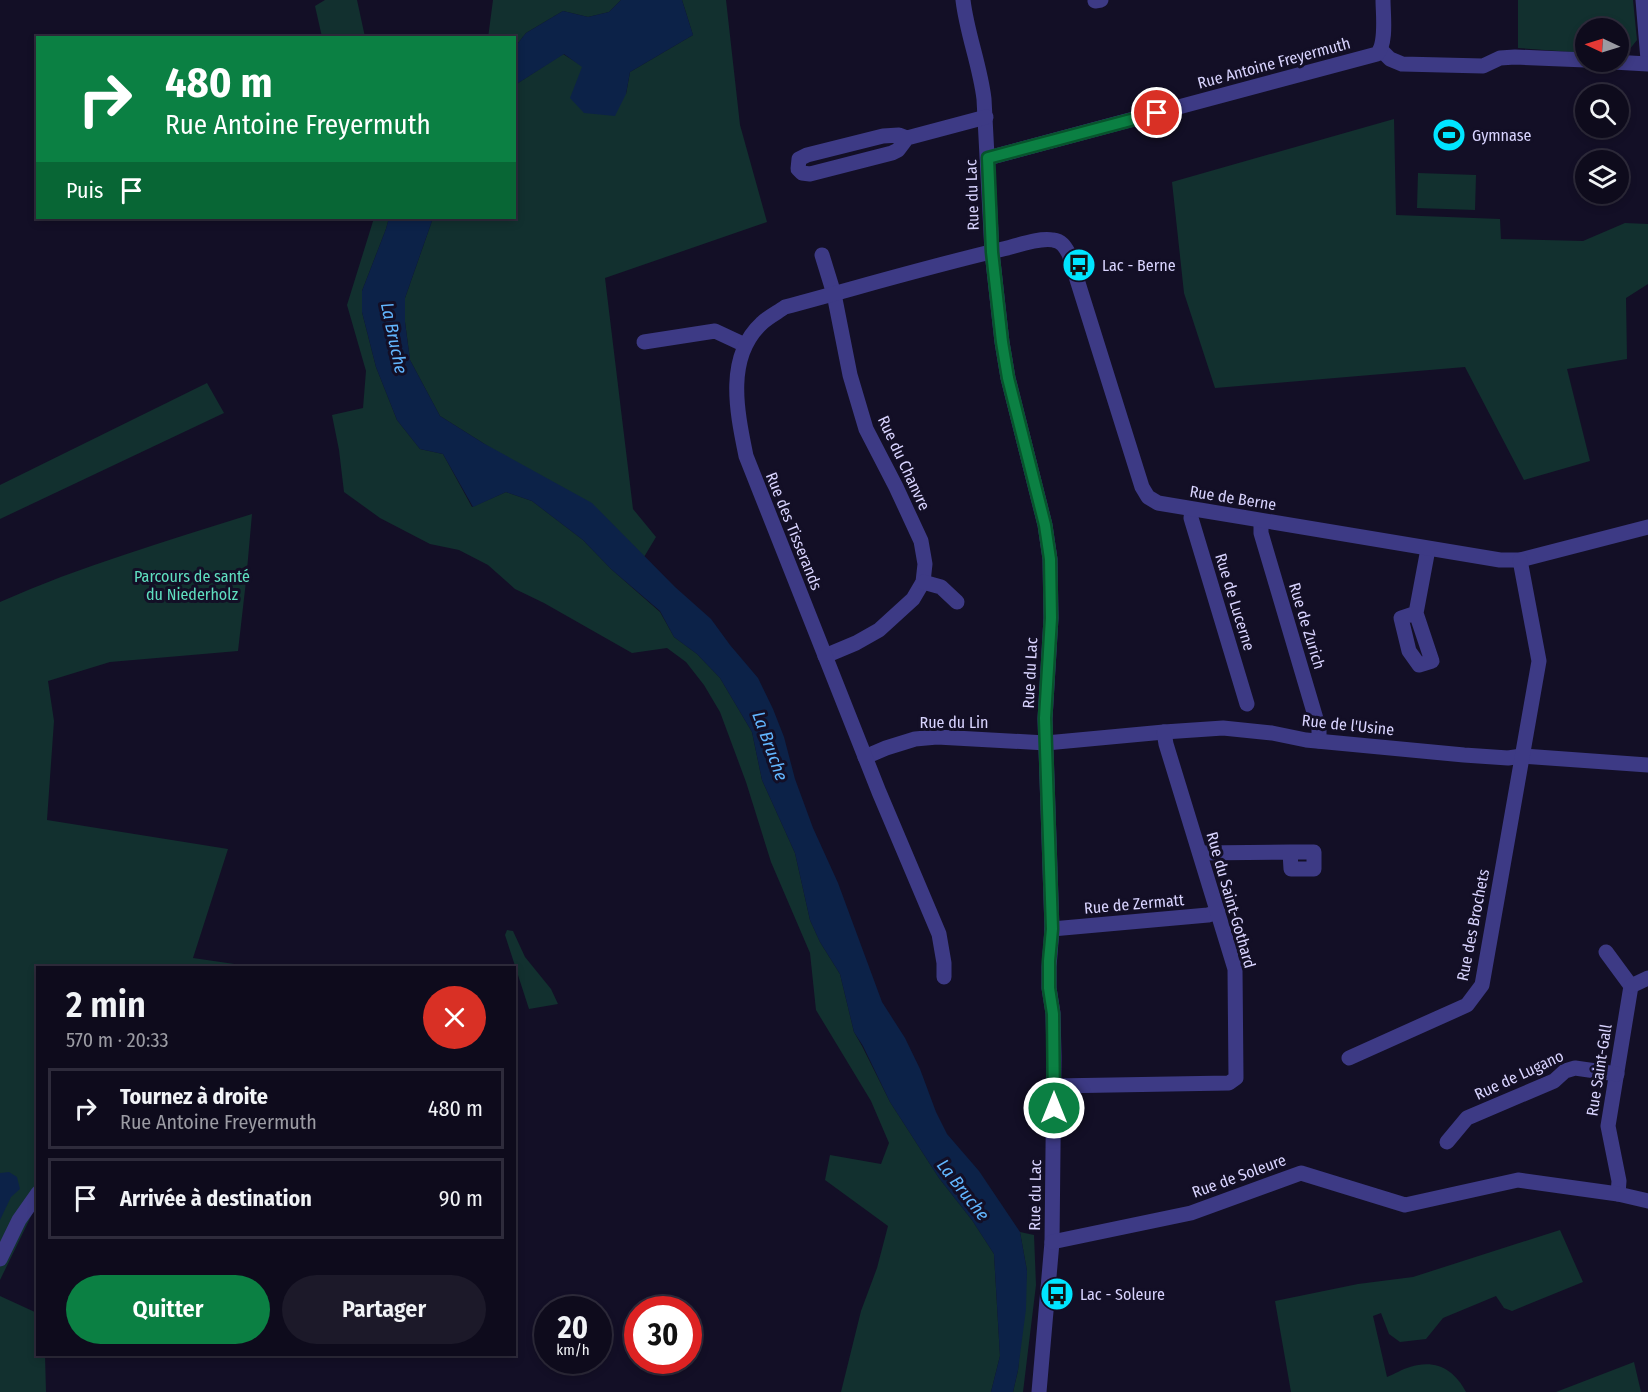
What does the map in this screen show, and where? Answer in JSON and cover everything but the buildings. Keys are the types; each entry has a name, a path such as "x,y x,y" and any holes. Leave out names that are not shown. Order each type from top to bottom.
{"street":[{"name":"Rue du Lac","path":"963,0 982,79 986,117 992,252 1002,342 1008,378 1040,502 1049,552 1051,597 1045,718 1052,929 1049,961 1049,988 1053,1014 1054,1086 1052,1242 1038,1392"},
{"path":"1383,0 1381,50 1390,59 1402,64 1483,66 1500,58 1575,60"},
{"path":"1643,0 1648,60"},
{"name":"Rue Antoine Freyermuth","path":"988,158 1377,54 1381,50"},
{"path":"1629,63 1648,64"},
{"path":"907,138 898,150 892,153 810,174 801,173 798,169 799,159 807,155 883,136 899,135 907,138 986,117"},
{"name":"Rue de Berne","path":"992,252 1047,239 1065,246 1142,487 1149,497 1158,503 1500,560 1520,560 1648,527"},
{"name":"Rue des Tisserands","path":"944,977 939,934 865,758 746,456 736,396 737,373 745,345 762,322 785,307 992,252"},
{"name":"Rue du Chanvre","path":"822,255 834,294 850,375 866,429 921,541 925,564 923,582"},
{"path":"644,342 715,330 745,345"},
{"name":"Rue de Lucerne","path":"1192,510 1191,518 1247,704"},
{"name":"Rue de Zurich","path":"1261,521 1261,533 1319,729 1319,741"},
{"path":"1416,613 1428,549"},
{"name":"Rue des Brochets","path":"1348,1058 1467,1005 1482,985 1539,661 1520,560"},
{"path":"825,656 879,630 914,599 923,582 942,586 957,602"},
{"name":"Rue de l'Usine","path":"1046,743 1223,728 1272,732 1287,737 1319,741 1464,755 1508,758 1522,756 1648,765"},
{"name":"Rue du Saint-Gothard","path":"1054,1086 1229,1083 1236,1078 1235,969 1164,732"},
{"name":"Rue du Lin","path":"865,758 886,748 915,739 937,736 1046,743"},
{"path":"1200,853 1290,852"},
{"name":"Rue de Zermatt","path":"1052,929 1208,915 1218,912"},
{"path":"1606,952 1631,986 1648,978"},
{"name":"Rue Saint-Gall","path":"1618,1194 1619,1181 1608,1126 1631,986"},
{"name":"Rue de Lugano","path":"1448,1142 1467,1118 1554,1081 1565,1071 1575,1068 1617,1074"},
{"name":"Rue de Soleure","path":"1052,1242 1191,1213 1301,1173 1406,1205 1518,1180 1618,1194 1648,1201"},
{"path":"0,1259 19,1220 36,1196"}],"green space":[{"path":"325,0 357,0 365,36 322,36 315,6"},
{"path":"493,0 621,0 609,12 588,17 563,11 526,33 516,46 516,36 488,36"},
{"path":"682,0 726,0 740,125 767,222 605,278 633,509 656,537 644,557 634,546 440,416 410,360 405,322 405,298 433,219 516,219 516,84 563,54 626,94 630,72 693,35"},
{"path":"1518,0 1633,0 1637,40 1629,50 1629,18 1575,18 1575,52 1518,48"},
{"path":"1394,119 1396,215 1500,219 1501,239 1583,241 1625,223 1648,224 1648,284 1626,298 1627,359 1567,369 1590,461 1524,480 1465,367 1215,388 1184,293 1172,182"},
{"path":"1418,173 1476,175 1475,210 1417,208"},
{"path":"374,219 389,219 362,291 362,312 376,367 397,420 420,449 443,454 472,507 506,492 532,501 583,540 611,569 660,612 674,637 697,654 720,678 752,732 762,780 795,853 810,920 820,942 840,974 854,1032 890,1102 939,1178 972,1220 994,1254 1000,1356 991,1392 841,1392 861,1311 877,1268 888,1226 825,1180 830,1155 881,1164 889,1143 871,1101 816,1010 810,953 771,862 746,782 720,712 704,685 686,662 667,648 632,653 515,589 488,565 459,550 430,544 380,518 344,492 332,415 363,408 366,371 347,305"},
{"path":"207,383 224,413 0,519 0,485"},
{"name":"Parcours de santé du Niederholz","path":"252,514 238,651 110,662 48,681 54,721 47,820 228,849 193,958 248,966 36,966 36,1206 0,1280 0,602 93,565"},
{"path":"507,930 513,931 525,957 551,989 558,1004 529,1009 505,935"},
{"path":"1560,1230 1583,1282 1512,1311 1504,1308 1496,1296 1443,1318 1426,1339 1400,1342 1389,1334 1381,1313 1373,1316 1387,1377 1410,1367 1436,1365 1456,1377 1466,1392 1291,1392 1275,1301 1358,1284 1413,1277"},
{"path":"1020,1232 1034,1235 1036,1285 1023,1392 1013,1392 1018,1370 1027,1271"},
{"path":"0,1296 36,1313 36,1356 45,1356 46,1392 0,1392"},
{"path":"1634,1362 1641,1392 1556,1392"}],"water":[{"path":"621,0 682,0 693,35 630,72 626,94 615,116 584,113 570,98 582,67 564,54 516,84 516,46 526,33 563,11 588,17 609,12"},
{"name":"La Bruche","path":"389,219 433,219 405,298 405,322 410,360 440,416 483,443 592,503 675,587 711,619 758,678 784,737 795,779 813,828 838,883 882,1002 905,1038 947,1134 979,1171 1020,1232 1027,1271 1026,1309 1013,1392 991,1392 1000,1356 994,1254 972,1220 939,1178 890,1102 854,1032 840,974 820,942 810,920 795,853 762,780 752,732 720,678 697,654 674,637 660,611 611,569 583,540 532,501 506,492 473,507 443,454 420,449 397,420 376,367 362,312 362,291"},
{"path":"9,1172 17,1177 20,1189 11,1197 0,1220 0,1173"}],"place":[{"name":"Gymnase","path":"1449,135"},
{"name":"Lac - Berne","path":"1079,265"},
{"name":"Lac - Soleure","path":"1057,1294"}],"route":[{"path":"1054,1108 1053,1003 1049,988 1052,929 1045,718 1051,618 1050,559 1040,502 1008,378 1002,342 992,252 988,158 1157,113"}]}
